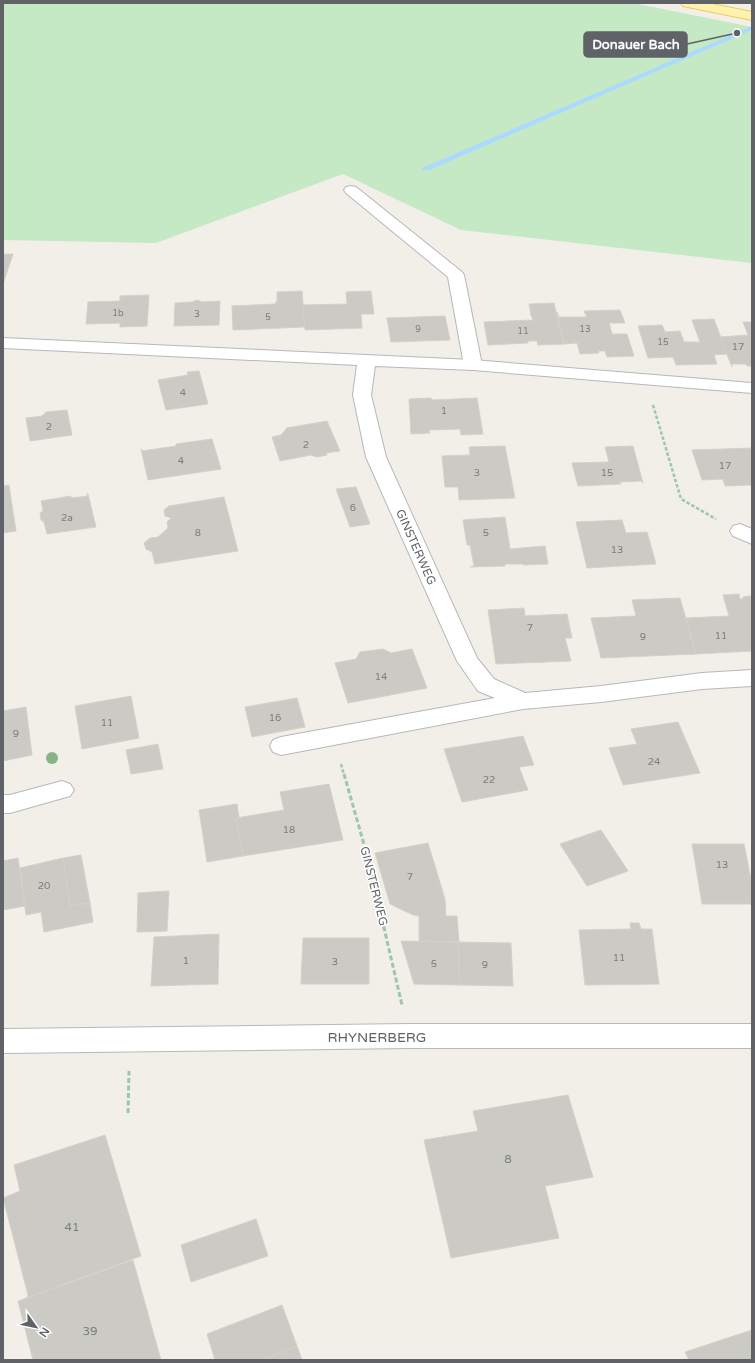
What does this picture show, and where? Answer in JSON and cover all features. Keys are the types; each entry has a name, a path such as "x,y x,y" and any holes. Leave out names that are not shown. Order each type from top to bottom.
{"main road":[{"path":"688,3 752,16"}],"street":[{"path":"3,343 473,365 752,388"},
{"name":"GINSTERWEG","path":"367,361 362,395 376,457 468,661 486,684 523,701"},
{"name":"GINSTERWEG","path":"281,746 523,701 601,694 702,681 752,678"},
{"path":"3,804 10,804 62,790"},
{"name":"RHYNERBERG","path":"3,1041 409,1036 752,1036"}],"lane":[{"path":"351,190 456,275 473,365"}],"path":[{"path":"646,380 681,499 746,534"},
{"name":"GINSTERWEG","path":"333,736 367,855 409,1036"},
{"path":"128,1113 129,1076"}],"green space":[{"path":"3,3 633,3 752,27 752,263 461,230 343,174 156,243 3,240"}],"building":[{"path":"3,254 13,254 3,284"},
{"path":"302,291 305,327 233,330 232,306 275,304 277,301 277,292"},
{"path":"371,291 374,314 361,314 362,328 305,330 303,305 347,304 346,292"},
{"path":"149,295 147,326 120,327 120,323 86,324 88,302 120,301 120,296"},
{"path":"197,300 202,302 220,301 219,325 174,326 175,303 192,302"},
{"path":"554,303 564,344 538,345 537,341 528,341 528,343 488,345 484,322 533,320 529,304"},
{"path":"620,310 625,323 609,323 612,334 627,334 634,356 607,357 605,351 598,351 599,353 580,354 577,343 564,344 557,312 559,317 587,317 584,311"},
{"path":"445,316 450,340 391,342 387,318"},
{"path":"714,319 727,354 714,355 717,364 676,365 673,357 648,358 638,326 662,325 665,332 680,331 684,342 700,342 692,320"},
{"path":"743,322 752,322 752,366 747,366 746,364 732,364 732,367 720,337 748,335"},
{"path":"199,371 208,404 166,410 158,380 188,375 187,372"},
{"path":"431,398 432,400 477,398 483,434 461,435 460,429 429,430 430,433 411,434 409,399"},
{"path":"67,410 72,435 30,441 26,418 42,416 46,412"},
{"path":"327,421 340,451 326,453 327,455 317,457 311,455 280,461 272,437 281,435 287,428"},
{"path":"212,439 221,469 148,480 141,449 142,451"},
{"path":"505,446 515,498 459,500 458,487 445,487 442,456 470,455 469,447"},
{"path":"633,446 643,483 642,481 620,482 621,484 578,486 572,463 609,462 605,447"},
{"path":"752,448 752,485 725,486 723,479 702,480 692,450"},
{"path":"9,485 16,531 3,533 3,486"},
{"path":"356,487 370,524 350,527 336,489"},
{"path":"87,493 88,494 96,527 47,534 44,522 41,520 40,513 43,511 41,501 71,496 71,498 88,496"},
{"path":"224,497 238,551 155,564 152,552 146,549 144,543 150,538 158,537 168,528 167,522 171,518 165,516 164,510 169,506"},
{"path":"505,517 510,549 545,546 548,564 505,564 505,566 470,567 474,566 470,545 467,545 463,520"},
{"path":"622,520 626,533 647,532 656,564 587,568 576,522"},
{"path":"739,594 740,599 750,596 752,598 752,651 696,654 686,618 729,616 723,595"},
{"path":"680,598 696,654 601,658 591,618 636,616 632,600"},
{"path":"524,608 525,616 567,614 572,638 565,638 571,661 496,664 488,610"},
{"path":"383,649 391,653 412,649 427,688 348,703 335,663 356,659 360,652"},
{"path":"131,696 139,738 82,749 75,706"},
{"path":"297,698 305,727 252,737 245,707"},
{"path":"26,707 32,755 3,761 3,711"},
{"path":"678,722 700,773 623,785 609,748 637,744 631,729"},
{"path":"523,736 534,765 519,767 528,790 462,802 444,749"},
{"path":"158,744 163,769 131,774 126,750"},
{"path":"329,784 343,840 243,856 236,818 284,810 280,792"},
{"path":"237,804 239,817 236,818 243,856 207,862 199,810"},
{"path":"601,830 628,871 587,886 560,844"},
{"path":"428,843 445,899 446,916 457,916 459,942 419,941 419,916 413,915 390,904 375,853"},
{"path":"692,844 744,844 752,884 752,904 702,904"},
{"path":"81,855 90,903 70,906 63,858"},
{"path":"18,858 25,906 3,910 3,861"},
{"path":"63,858 70,906 90,903 93,922 44,932 41,912 26,915 20,868"},
{"path":"169,891 167,931 137,932 138,893"},
{"path":"630,923 639,923 641,929 652,929 659,984 585,985 579,930 631,929"},
{"path":"219,934 218,984 151,986 154,937"},
{"path":"303,938 369,938 369,984 301,984"},
{"path":"401,941 458,942 460,985 414,984"},
{"path":"458,942 511,943 513,986 460,985"},
{"path":"568,1095 593,1177 545,1186 559,1238 451,1258 424,1140 478,1131 473,1111"},
{"path":"105,1135 141,1256 27,1298 28,1295 3,1198 20,1191 14,1165"},
{"path":"256,1219 268,1256 191,1282 181,1245"},
{"path":"133,1260 161,1360 33,1360 18,1301"},
{"path":"282,1305 297,1346 263,1360 215,1360 207,1334"},
{"path":"752,1330 752,1360 689,1360 685,1352"},
{"path":"297,1346 302,1360 263,1360"}],"waterway":[{"path":"426,168 752,28"}],"place":[{"name":"Donauer Bach","path":"737,33"}]}
